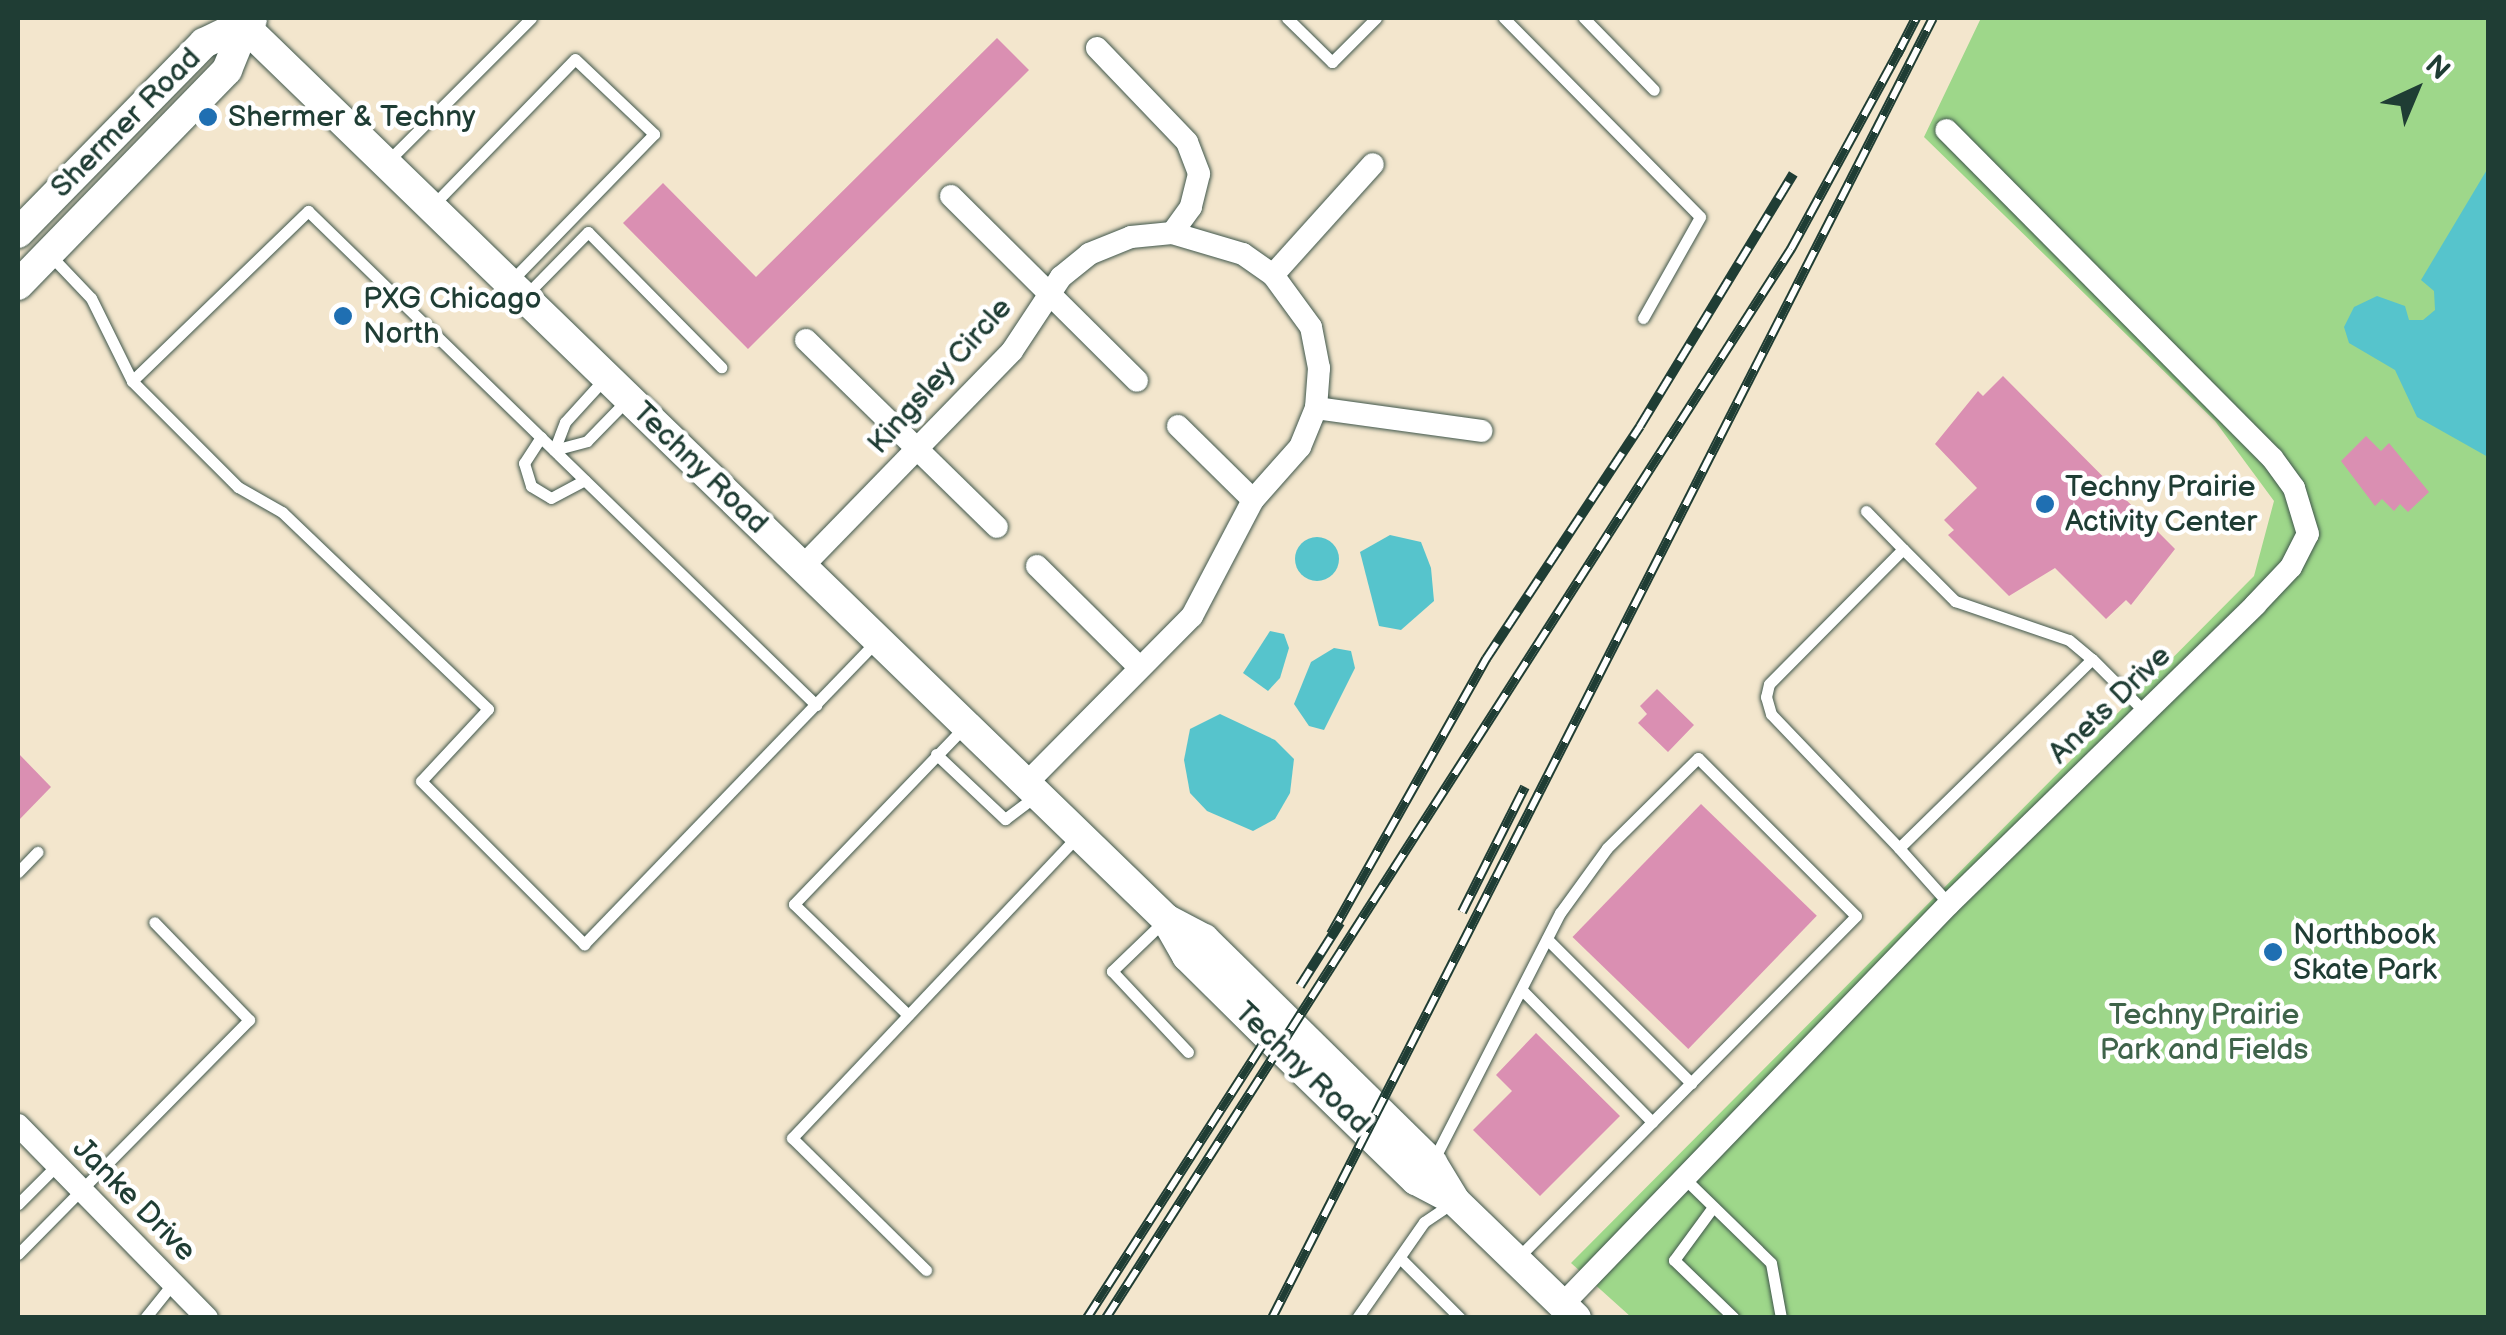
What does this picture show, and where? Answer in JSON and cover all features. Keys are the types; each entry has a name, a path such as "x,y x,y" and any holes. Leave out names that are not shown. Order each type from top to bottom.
{"main road":[{"name":"Techny Road","path":"245,20 516,290 1166,918 1204,939 1432,1162 1455,1201 1571,1314"},
{"name":"Shermer Road","path":"18,233 204,43 245,20"},
{"name":"Shermer Road","path":"18,285 228,70 245,20"},
{"name":"Techny Road","path":"1166,918 1187,956 1292,1059 1416,1180 1455,1201"}],"street":[{"path":"1097,48 1187,142 1198,174 1191,206 1172,234"},
{"name":"Anets Drive","path":"1571,1314 1682,1176 1949,904 2291,567 2308,534 2306,514 2272,458 1946,130"},
{"path":"1274,275 1373,164"},
{"path":"951,196 1137,382"},
{"name":"Kingsley Circle","path":"802,567 1012,350 1050,294 1088,254 1131,238 1172,234 1225,246 1274,275 1311,327 1319,368 1316,408 1300,447 1253,500 1192,616 1138,666 1032,789"},
{"path":"806,340 997,527"},
{"path":"1316,408 1482,432"},
{"path":"1178,426 1253,500"},
{"path":"1037,566 1138,666"},
{"name":"Janke Drive","path":"18,1125 207,1318"}],"lane":[{"path":"386,163 531,18"},
{"path":"1288,18 1332,62 1376,18"},
{"path":"1504,18 1700,217 1643,318"},
{"path":"1584,18 1654,90"},
{"path":"431,207 575,60 654,134 516,290"},
{"path":"132,381 308,211 816,704"},
{"path":"516,290 588,232 721,367"},
{"path":"49,254 91,298 132,381 238,486 282,512 488,709 421,781 584,944 878,640"},
{"path":"554,450 565,422 606,377"},
{"path":"554,450 587,440 628,398"},
{"path":"540,437 524,463 531,486 551,498 585,480"},
{"path":"1866,511 1955,602 2070,640 2145,712"},
{"path":"1903,549 1769,684 1766,697 1771,714 1949,904"},
{"path":"1899,848 2092,658"},
{"path":"908,1015 794,904 966,725"},
{"path":"936,754 1005,819 1032,789"},
{"path":"1432,1162 1547,939 1607,848 1698,758 1856,916 1516,1260"},
{"path":"926,1270 792,1138 1079,834"},
{"path":"18,872 37,852"},
{"path":"1166,918 1112,971 1188,1052"},
{"path":"18,1254 249,1020 154,922"},
{"path":"1547,939 1691,1083"},
{"path":"1523,991 1652,1122"},
{"path":"18,1204 57,1165"},
{"path":"1682,1176 1771,1263 1781,1318"},
{"path":"1356,1318 1424,1222 1455,1201"},
{"path":"1713,1207 1674,1260 1734,1318"},
{"path":"1400,1258 1460,1318"},
{"path":"145,1318 173,1283"}],"green space":[{"name":"Techny Prairie Park and Fields","path":"1981,18 2488,18 2488,1317 1631,1317 1571,1263 2254,576 2274,501 2215,421 1924,137"}],"water":[{"path":"2488,168 2488,457 2417,417 2395,370 2349,343 2344,327 2354,307 2377,296 2405,306 2409,320 2423,320 2435,310 2434,291 2421,280"},
{"path":"1390,535 1421,542 1431,568 1434,601 1401,630 1379,626 1360,552"},
{"path":"1317,537 1333,543 1339,559 1333,575 1317,581 1301,575 1295,559 1301,543"},
{"path":"1270,631 1284,634 1289,648 1280,678 1268,691 1243,673"},
{"path":"1334,648 1351,651 1355,668 1324,730 1309,726 1294,704 1311,662"},
{"path":"1220,714 1275,740 1294,759 1290,793 1275,819 1253,831 1207,811 1190,793 1184,760 1190,729"}],"building":[{"path":"997,38 1029,70 748,349 623,223 663,183 756,277"},
{"name":"Techny Prairie Activity Center","path":"2003,376 2175,549 2131,605 2126,600 2106,619 2055,568 2009,596 1948,535 1954,530 1944,520 1977,488 1935,444 1978,391 1983,396"},
{"path":"2366,436 2381,451 2389,443 2429,492 2408,512 2400,504 2394,511 2382,499 2375,506 2341,461"},
{"path":"1657,689 1694,725 1668,752 1638,723 1647,714 1640,706"},
{"path":"18,753 51,787 18,821"},
{"path":"1701,804 1817,916 1688,1049 1572,937"},
{"path":"1536,1033 1620,1116 1540,1196 1473,1130 1512,1091 1496,1075"}],"railway":[{"path":"1897,55 1916,18"},
{"path":"1272,1318 1933,18"},
{"path":"1106,1318 1791,249 1902,45"},
{"path":"1331,934 1486,659 1640,426 1793,174"},
{"path":"1462,912 1525,787"},
{"path":"1300,986 1340,923"},
{"path":"1087,1318 1262,1045"}],"place":[{"name":"Shermer & Techny","path":"208,117"},
{"name":"PXG Chicago North","path":"343,316"},
{"name":"Techny Prairie Activity Center","path":"2045,504"},
{"name":"Northbook Skate Park","path":"2273,952"}]}
